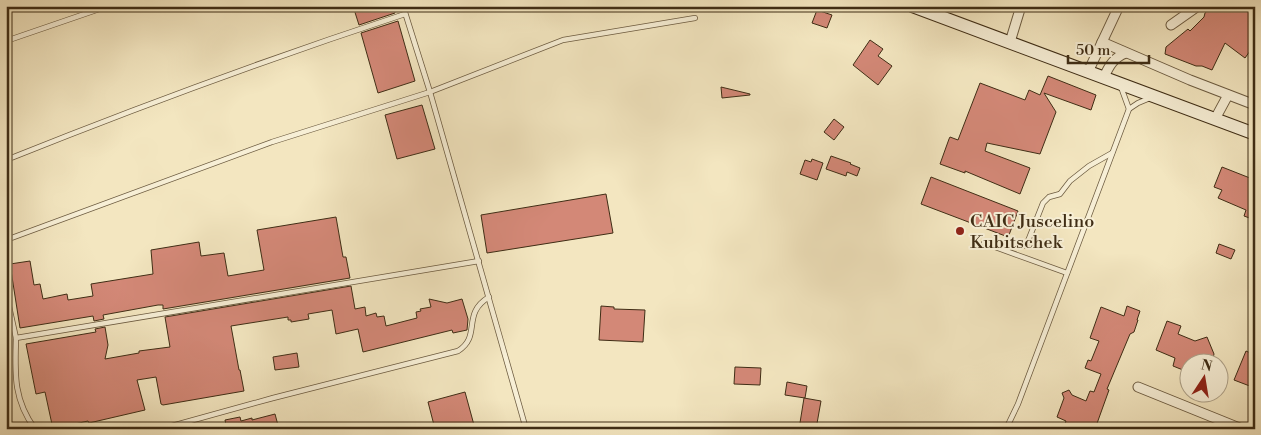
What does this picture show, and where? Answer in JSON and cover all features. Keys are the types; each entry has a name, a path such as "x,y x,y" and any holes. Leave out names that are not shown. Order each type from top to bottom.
{"street":[{"path":"912,6 1255,134"},
{"path":"1010,42 1021,6"},
{"path":"1088,72 1119,6"},
{"path":"1171,25 1198,6"},
{"path":"1102,42 1255,105"},
{"path":"1104,77 1108,66 1126,53"},
{"path":"1216,119 1228,95"},
{"path":"1138,388 1242,429"}],"lane":[{"path":"6,41 108,6"},
{"path":"403,6 430,92 526,429"},
{"path":"6,160 288,53 406,14"},
{"path":"6,240 272,142 430,92 563,40 695,18"},
{"path":"1119,83 1129,109"},
{"path":"1006,429 1018,404 1129,109 1155,96"},
{"path":"1026,246 1043,203 1049,198 1060,194 1070,181 1089,166 1112,153"},
{"path":"984,243 1067,273"},
{"path":"16,338 478,261"},
{"path":"6,293 16,338 15,375 17,392 22,407 35,429"},
{"path":"161,429 273,398 458,351 463,348 470,338 472,316 476,308 480,302 489,297"}],"building":[{"path":"353,6 394,6 395,13 359,25"},
{"path":"1213,6 1255,6 1255,44 1245,58 1225,43 1212,70 1165,54 1166,47 1188,29 1190,31"},
{"path":"817,10 832,15 827,28 812,23"},
{"path":"398,21 415,81 378,93 361,33"},
{"path":"870,40 883,49 878,56 892,66 878,85 853,65"},
{"path":"1048,76 1096,95 1091,110 1044,93 1056,112 1040,154 987,143 985,151 1030,168 1020,194 965,171 965,173 940,164 950,137 958,140 980,83 1025,100 1029,90 1040,95"},
{"path":"721,87 750,94 750,95 722,98"},
{"path":"422,105 435,149 397,159 385,115"},
{"path":"834,119 844,127 834,140 824,132"},
{"path":"831,156 860,168 857,176 847,172 846,176 826,169"},
{"path":"812,159 823,163 817,180 800,174 805,160 811,162"},
{"path":"1222,167 1255,180 1255,220 1244,216 1246,210 1218,198 1222,190 1214,187"},
{"path":"931,177 1018,211 1008,237 921,204"},
{"path":"606,194 613,233 487,253 481,215"},
{"path":"336,217 343,257 346,257 350,278 163,309 163,305 158,305 103,315 104,319 94,321 93,316 20,328 10,264 30,261 34,285 40,284 43,299 67,294 68,300 93,296 91,284 153,274 151,250 199,242 201,256 224,253 228,276 264,270 257,230"},
{"path":"1219,244 1235,250 1231,259 1216,253"},
{"path":"351,286 355,309 365,307 366,316 376,313 377,317 384,316 386,326 417,318 416,312 421,311 420,309 431,307 429,299 447,303 462,299 468,319 467,330 453,333 452,330 363,352 358,329 336,334 332,310 308,314 309,319 291,322 291,320 288,320 288,317 231,326 244,391 163,405 161,404 156,377 137,380 145,410 53,429 45,392 36,394 26,344 96,332 95,329 105,327 108,345 105,359 139,353 139,351 170,347 165,317"},
{"path":"601,306 614,307 614,309 645,310 643,342 599,340"},
{"path":"1127,306 1140,311 1138,320 1134,332 1130,334 1107,389 1109,390 1095,429 1063,429 1066,421 1057,417 1064,398 1062,393 1069,390 1072,395 1086,401 1090,391 1094,392 1101,374 1085,368 1088,360 1091,361 1099,341 1090,338 1101,307 1124,316"},
{"path":"1167,321 1181,326 1178,334 1195,341 1207,337 1213,352 1178,352 1178,368 1173,366 1175,358 1156,350"},
{"path":"1246,351 1255,355 1255,388 1234,380"},
{"path":"297,353 299,367 275,370 273,357"},
{"path":"735,367 761,368 760,385 734,384"},
{"path":"787,382 807,386 805,398 785,395"},
{"path":"465,392 474,425 462,429 435,429 428,402"},
{"path":"804,398 821,401 816,429 799,429"},
{"path":"275,414 279,429 223,429 222,426 226,425 225,420 240,417 241,421 252,418 252,420"}],"place":[{"name":"CAIC Juscelino Kubitschek","path":"960,231"}]}
